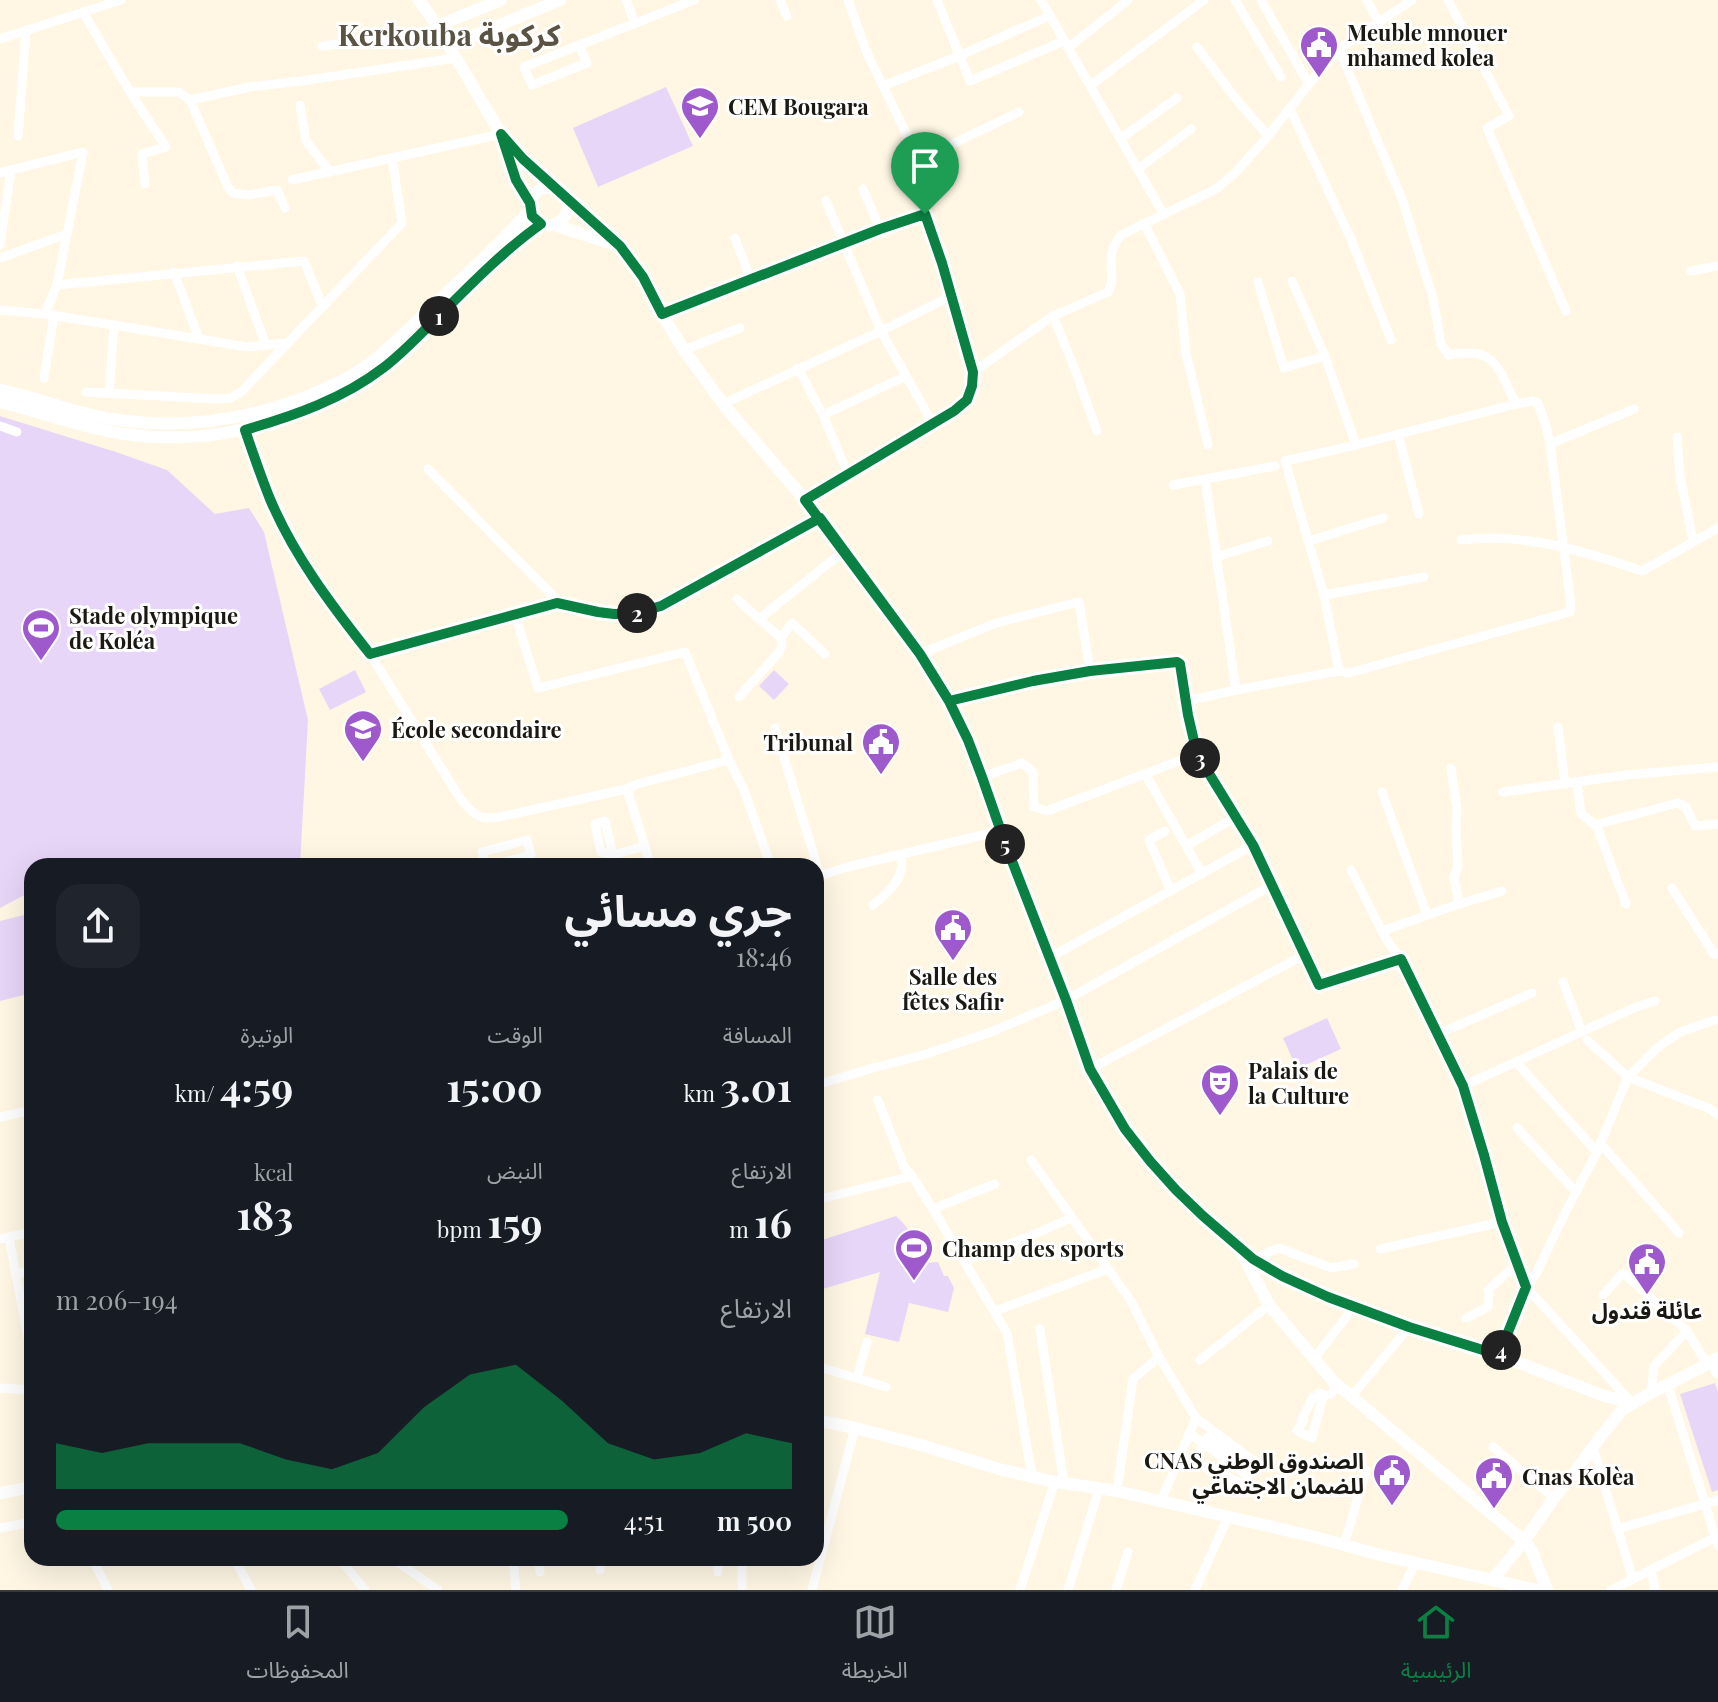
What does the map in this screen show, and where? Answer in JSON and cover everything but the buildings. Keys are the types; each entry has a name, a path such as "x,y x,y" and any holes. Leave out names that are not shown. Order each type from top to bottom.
{"main road":[{"path":"419,0 501,134 523,159 620,246 643,277 684,350 723,404 820,518 920,654 949,701 968,740 1090,1069 1125,1129 1150,1161 1185,1199 1238,1246 1282,1276 1409,1327 1499,1355 1601,1395 1632,1403"},
{"path":"439,29 501,0"},
{"path":"452,52 560,0"},
{"path":"501,134 532,216 548,224 620,246"},
{"path":"0,390 102,417 158,424 219,421 283,406 358,372 380,354 500,244 530,207 536,192 548,187 563,195 567,211 560,222 548,224 510,248 402,352 346,392 288,417 245,430 189,438 124,434 0,402"},
{"path":"1238,1246 1269,1305 1313,1360 1337,1385 1524,1541 1532,1551 1547,1590"},
{"path":"1491,1586 1615,1418 1632,1403 1714,1364"},
{"path":"824,1422 999,1469 1117,1491 1416,1562 1491,1586 1537,1590"},
{"path":"0,1493 24,1488"}],"street":[{"path":"626,0 635,23"},
{"path":"579,45 587,63 532,85 524,67 579,45 694,0"},
{"path":"780,0 787,16"},
{"path":"805,500 954,411 967,400 972,386 973,372 921,197 919,160 867,53 848,0"},
{"path":"937,0 970,81 1066,44 1128,0"},
{"path":"883,86 959,56 1054,0"},
{"path":"1090,86 1204,0"},
{"path":"1235,0 1281,77"},
{"path":"1261,0 1309,84"},
{"path":"1367,0 1379,23"},
{"path":"973,372 1053,316 1108,292 1111,288 1110,264 1114,244 1121,235 1216,189 1268,136 1339,49 1412,0"},
{"path":"1448,0 1509,116 1487,128 1566,311"},
{"path":"0,39 117,1"},
{"path":"1045,8 1164,215"},
{"path":"83,12 166,147 142,154 145,184"},
{"path":"322,46 439,29"},
{"path":"18,136 26,30"},
{"path":"1197,47 1268,136"},
{"path":"1339,49 1402,199 1433,298 1441,344 1448,355 1478,353 1494,361 1516,404"},
{"path":"190,100 452,52"},
{"path":"130,92 179,92 190,100 233,193 248,195 277,190 285,208"},
{"path":"1120,139 1177,98"},
{"path":"300,105 306,141 330,172"},
{"path":"1290,109 1351,239 1391,340"},
{"path":"919,160 1019,112"},
{"path":"1138,169 1191,129"},
{"path":"292,180 501,134"},
{"path":"0,173 83,152 50,314 44,378"},
{"path":"86,392 231,398 241,392 402,223 392,158"},
{"path":"0,245 4,194 11,170"},
{"path":"863,189 880,229"},
{"path":"826,201 881,331 933,424"},
{"path":"662,314 925,214"},
{"path":"1144,223 1180,294 1186,353 1208,445"},
{"path":"0,258 67,234"},
{"path":"735,238 751,280"},
{"path":"57,285 304,261 323,307"},
{"path":"237,266 266,345"},
{"path":"1691,271 1718,266"},
{"path":"174,272 199,339"},
{"path":"1292,281 1325,356 1356,445"},
{"path":"1258,282 1284,368 1325,356"},
{"path":"723,404 951,296"},
{"path":"0,310 50,314 248,347 288,343"},
{"path":"1053,316 1097,431"},
{"path":"109,393 114,325"},
{"path":"684,350 740,328"},
{"path":"798,368 823,415 848,474"},
{"path":"823,415 906,376"},
{"path":"1186,701 1339,671 1349,673 1570,612 1550,444 1538,403 1516,404 1285,461 1324,595 1339,671"},
{"path":"1550,444 1634,409"},
{"path":"0,426 17,432"},
{"path":"245,430 270,500 309,571 370,654 458,795 473,813 486,819 627,789 729,760"},
{"path":"1398,434 1419,514"},
{"path":"1677,437 1680,476 1693,541"},
{"path":"1173,485 1275,466"},
{"path":"428,469 557,603"},
{"path":"1205,479 1236,690"},
{"path":"370,654 557,603 614,614 632,614 661,606 820,518"},
{"path":"1309,541 1383,518"},
{"path":"1461,540 1481,537 1563,546 1642,571 1718,528"},
{"path":"1216,557 1268,541"},
{"path":"759,619 844,551"},
{"path":"1324,595 1424,577"},
{"path":"737,599 781,638 782,645 739,697"},
{"path":"920,654 996,623 1079,602 1090,671"},
{"path":"515,615 538,688 685,652 744,790 768,858"},
{"path":"781,638 792,623 825,654"},
{"path":"949,701 1090,671 1177,662 1180,664 1197,754 1253,845 1319,985 1401,959"},
{"path":"1558,727 1565,784"},
{"path":"775,728 813,858"},
{"path":"982,777 1022,763 1033,772 1034,807 1047,811 1197,754"},
{"path":"1503,792 1627,775 1718,767"},
{"path":"1451,768 1457,809 1458,867 1454,877 1459,904"},
{"path":"1146,775 1202,874"},
{"path":"1577,782 1581,813 1597,827 1626,904"},
{"path":"627,789 649,858"},
{"path":"1382,792 1427,915"},
{"path":"1594,825 1678,803 1686,807 1695,826 1718,824"},
{"path":"1186,846 1236,817"},
{"path":"824,874 1000,831"},
{"path":"1165,831 1149,840 1171,891"},
{"path":"485,858 482,852 527,840 531,855 519,858"},
{"path":"1049,958 1253,845"},
{"path":"612,858 613,855 645,846"},
{"path":"873,905 897,882 903,865 901,855"},
{"path":"1351,870 1382,931 1401,959 1463,1086 1502,1222 1526,1287 1632,1403"},
{"path":"824,1083 991,1032 1066,1000 1272,885"},
{"path":"1672,888 1714,954 1718,954"},
{"path":"1382,931 1502,891"},
{"path":"1090,1069 1306,954"},
{"path":"1563,982 1585,1036 1628,1077 1715,1110"},
{"path":"1436,1035 1532,993"},
{"path":"1463,1086 1585,1036 1636,1007 1655,1001"},
{"path":"1499,1355 1526,1287 1537,1272 1599,1147 1628,1077 1658,1047 1680,1032 1715,1020"},
{"path":"1516,1062 1679,1233"},
{"path":"878,1100 904,1167 933,1209 1007,1333 1032,1476"},
{"path":"1,1117 24,1112"},
{"path":"1517,1128 1576,1192"},
{"path":"1031,1160 1131,1301 1159,1357 1196,1418 1254,1461"},
{"path":"824,1198 912,1176"},
{"path":"933,1209 995,1184"},
{"path":"964,1261 1071,1218"},
{"path":"1380,1249 1502,1222"},
{"path":"24,1234 4,1238 24,1319"},
{"path":"1253,1259 1279,1248 1331,1268 1354,1264"},
{"path":"1488,1290 1516,1265"},
{"path":"995,1311 1108,1269"},
{"path":"15,1274 24,1272"},
{"path":"1603,1295 1623,1273 1687,1331 1714,1364"},
{"path":"1466,1318 1488,1307 1489,1294 1483,1277"},
{"path":"1200,1360 1269,1305"},
{"path":"1313,1360 1347,1316"},
{"path":"1351,1397 1409,1327"},
{"path":"1020,1590 1060,1482 1040,1329"},
{"path":"1651,1393 1654,1366 1687,1331"},
{"path":"857,1378 867,1342"},
{"path":"1117,1491 1133,1379 1159,1357"},
{"path":"824,1368 886,1387"},
{"path":"1323,1396 1312,1438 1297,1431 1313,1397 1317,1398 1320,1393 1323,1396 1331,1394 1337,1385"},
{"path":"1611,1590 1717,1539 1668,1386"},
{"path":"0,1388 24,1390"},
{"path":"1161,1501 1196,1418"},
{"path":"824,1545 855,1428"},
{"path":"1189,1433 1203,1443 1248,1476 1246,1485 1193,1462 1203,1443"},
{"path":"1493,1447 1554,1498"},
{"path":"1593,1448 1633,1579"},
{"path":"1344,1545 1366,1470"},
{"path":"1068,1590 1099,1489"},
{"path":"1617,1529 1718,1500"},
{"path":"1195,1590 1228,1517"},
{"path":"0,1528 24,1524"},
{"path":"1116,1590 1128,1552"},
{"path":"1402,1590 1416,1562"},
{"path":"96,1566 108,1590"},
{"path":"238,1566 251,1590"},
{"path":"346,1566 365,1590"},
{"path":"404,1566 438,1590"},
{"path":"514,1566 516,1590"},
{"path":"540,1566 540,1572"},
{"path":"600,1566 600,1570"},
{"path":"718,1566 718,1572"},
{"path":"742,1566 742,1590"},
{"path":"812,1590 818,1566"},
{"path":"1651,1570 1655,1590"}],"shaded area":[{"path":"666,87 693,146 598,187 573,128"},
{"path":"0,416 167,470 215,514 249,508 264,532 308,720 300,858 24,858 24,895 0,908"},
{"path":"355,670 366,692 330,710 319,689"},
{"path":"774,670 789,684 774,700 759,686"},
{"path":"24,915 24,995 0,1001 0,921"},
{"path":"1327,1018 1341,1049 1297,1069 1283,1038"},
{"name":"Champ des sports","path":"896,1216 913,1237 924,1263 938,1262 944,1276 948,1276 954,1288 948,1312 909,1303 899,1342 865,1334 880,1272 824,1289 824,1239"},
{"path":"1715,1383 1718,1392 1718,1490 1712,1492 1680,1394"}],"place":[{"name":"Meuble mnouer mhamed kolea","path":"1319,79"},
{"name":"CEM Bougara","path":"700,140"},
{"name":"Stade olympique de Koléa","path":"41,662"},
{"name":"École secondaire","path":"363,763"},
{"name":"Tribunal","path":"881,776"},
{"name":"Salle des fêtes Safir","path":"953,962"},
{"name":"Palais de la Culture","path":"1220,1117"},
{"name":"Champ des sports","path":"914,1282"},
{"name":"عائلة قندول","path":"1647,1296"},
{"name":"CNAS الصندوق الوطني للضمان الاجتماعي","path":"1392,1507"},
{"name":"Cnas Kolèa","path":"1494,1510"}],"district":[{"name":"Kerkouba كركوبة","path":"449,34"}],"route":[{"path":"925,214 662,314 643,277 620,246 523,159 501,134 516,180 530,203 532,216 541,224 510,248 386,366 365,381 288,417 245,430 270,500 309,571 370,654 557,603 614,614 632,614 661,606 820,518 920,654 949,701 1090,671 1180,664 1197,754 1253,845 1319,985 1401,959 1463,1086 1502,1222 1526,1287 1499,1355 1352,1307 1282,1276 1253,1259 1203,1216 1150,1161 1125,1129 1090,1069 968,740 949,701 934,678 920,654 844,551 820,518 805,500 933,424 967,400 973,372 925,214"}]}
